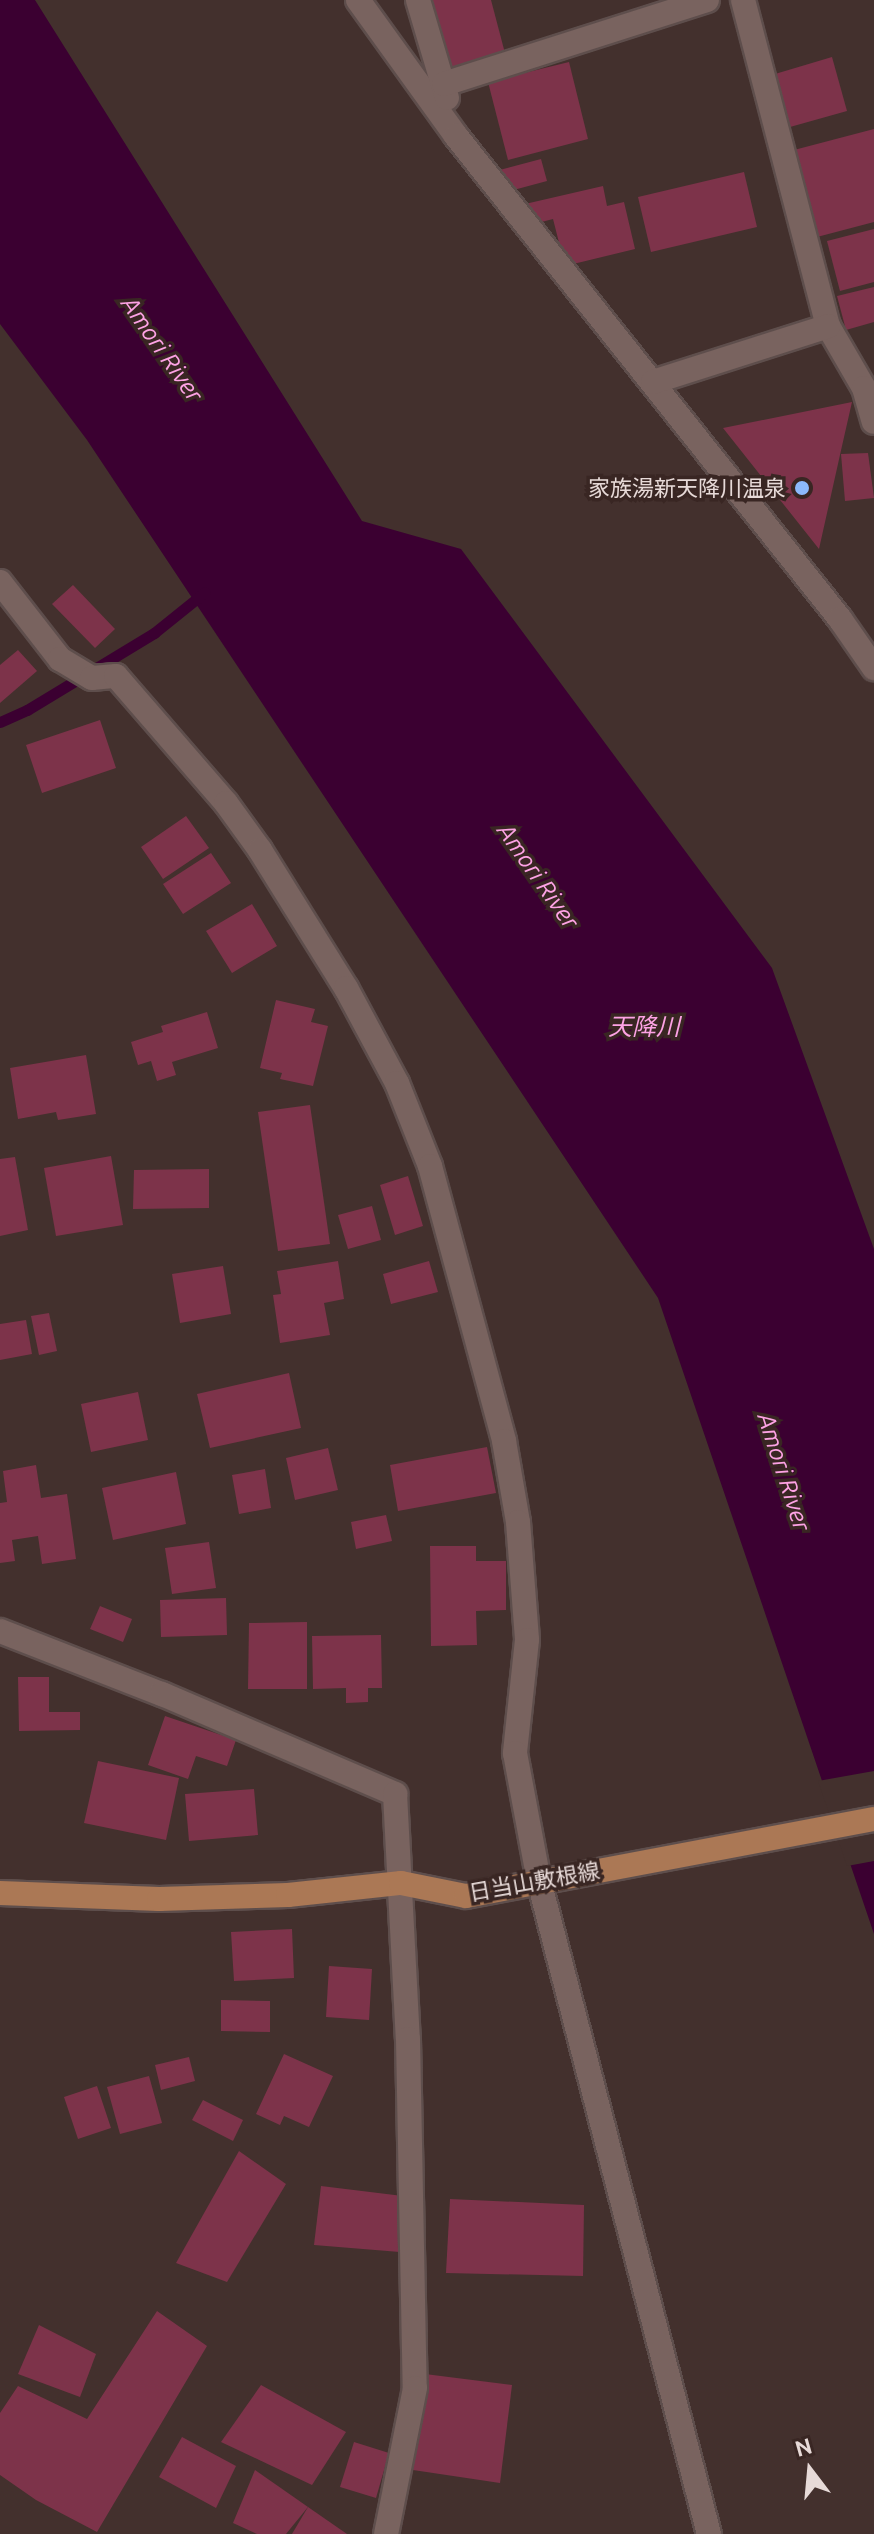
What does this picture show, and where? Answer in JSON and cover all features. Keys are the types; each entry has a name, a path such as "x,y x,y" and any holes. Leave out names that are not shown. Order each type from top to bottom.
{"main road":[{"name":"日当山敷根線","path":"0,1893 159,1899 288,1895 401,1883 466,1896 874,1819"}],"street":[{"path":"358,0 456,136 840,619 874,668"},
{"path":"418,0 429,45 444,84 456,136"},
{"path":"444,84 707,0"},
{"path":"743,0 828,326 864,388 874,422"},
{"path":"653,382 828,326"},
{"path":"0,582 60,659 92,678 116,676 226,803 269,863 346,988 397,1083 430,1166 504,1441 518,1522 527,1640 515,1753 539,1881 709,2534"},
{"path":"0,1631 162,1694 395,1794 401,1883 415,2388 386,2534"}],"water":[{"name":"天降川","path":"0,0 35,0 362,521 461,549 772,968 874,1249 874,1934 658,1298 87,440 0,324"}],"pier":[{"path":"874,1771 874,1861 847,1866 818,1781"}],"building":[{"path":"430,0 491,0 506,57 449,72"},
{"path":"832,57 847,111 790,127 775,74"},
{"path":"569,62 588,139 508,160 488,82"},
{"path":"874,129 874,222 817,237 794,150"},
{"path":"541,159 547,181 502,193 496,171"},
{"path":"744,172 757,227 651,252 638,197"},
{"path":"603,186 607,206 624,202 635,249 565,266 553,219 530,225 525,204"},
{"path":"874,229 874,282 840,291 827,241"},
{"path":"874,287 874,322 846,330 837,296"},
{"name":"家族湯新天降川温泉","path":"852,402 842,446 819,549 723,428"},
{"path":"868,453 874,498 845,501 841,454"},
{"path":"73,585 115,629 95,648 52,604"},
{"path":"18,650 37,671 0,703 0,665"},
{"path":"100,720 116,768 42,793 26,745"},
{"path":"186,816 209,848 163,879 141,847"},
{"path":"211,853 231,883 183,914 163,884"},
{"path":"252,904 277,946 232,973 206,931"},
{"path":"276,1000 315,1009 311,1022 328,1026 313,1086 280,1079 282,1073 260,1068"},
{"path":"207,1012 218,1048 172,1062 176,1075 157,1081 151,1061 138,1065 131,1042 163,1032 161,1026"},
{"path":"86,1055 96,1114 58,1120 56,1112 18,1119 10,1068"},
{"path":"310,1105 330,1244 278,1251 258,1112"},
{"path":"111,1156 123,1225 56,1236 44,1168"},
{"path":"15,1157 28,1230 0,1236 0,1159"},
{"path":"209,1169 209,1208 133,1209 134,1170"},
{"path":"408,1176 423,1226 395,1235 380,1185"},
{"path":"372,1206 381,1240 348,1249 338,1215"},
{"path":"338,1261 344,1299 324,1303 330,1335 280,1343 273,1295 281,1294 277,1271"},
{"path":"429,1261 438,1292 391,1304 383,1274"},
{"path":"223,1266 231,1314 180,1323 172,1274"},
{"path":"49,1313 57,1351 39,1355 31,1316"},
{"path":"26,1320 32,1354 0,1360 0,1324"},
{"path":"289,1373 301,1428 210,1448 197,1394"},
{"path":"138,1392 148,1440 91,1452 81,1404"},
{"path":"487,1447 496,1493 398,1511 390,1465"},
{"path":"328,1448 338,1490 295,1500 286,1458"},
{"path":"36,1465 41,1498 67,1494 76,1559 42,1564 38,1536 12,1540 15,1561 0,1563 0,1503 7,1502 3,1471"},
{"path":"265,1469 271,1508 239,1514 232,1475"},
{"path":"176,1472 186,1524 113,1540 102,1488"},
{"path":"386,1515 392,1541 356,1549 351,1522"},
{"path":"209,1542 216,1588 172,1594 165,1548"},
{"path":"430,1546 476,1546 476,1561 506,1561 506,1610 476,1611 477,1645 431,1646"},
{"path":"226,1598 227,1635 161,1637 160,1600"},
{"path":"100,1606 132,1619 123,1642 90,1629"},
{"path":"307,1622 307,1689 248,1689 249,1623"},
{"path":"381,1635 382,1688 368,1688 368,1702 346,1703 346,1688 313,1689 312,1636"},
{"path":"18,1677 49,1677 49,1712 80,1712 80,1730 19,1731"},
{"path":"165,1716 236,1740 227,1766 196,1756 188,1779 148,1765"},
{"path":"98,1761 179,1778 166,1840 84,1823"},
{"path":"254,1789 258,1835 189,1841 185,1794"},
{"path":"292,1929 294,1978 234,1981 231,1932"},
{"path":"329,1966 372,1969 369,2020 326,2017"},
{"path":"221,2000 270,2001 270,2032 221,2031"},
{"path":"284,2054 333,2076 309,2127 284,2116 280,2125 256,2114"},
{"path":"189,2057 195,2081 161,2090 155,2065"},
{"path":"149,2076 162,2123 120,2134 107,2087"},
{"path":"97,2086 111,2128 78,2139 64,2097"},
{"path":"203,2100 243,2120 233,2141 192,2120"},
{"path":"239,2151 286,2184 227,2282 176,2263"},
{"path":"321,2186 411,2197 412,2253 314,2245"},
{"path":"450,2199 584,2205 583,2276 446,2273"},
{"path":"157,2311 207,2346 97,2532 36,2500 0,2475 0,2413 18,2386 87,2419"},
{"path":"39,2325 96,2354 80,2397 18,2374"},
{"path":"425,2374 512,2385 500,2483 413,2470"},
{"path":"261,2385 346,2432 312,2485 221,2442"},
{"path":"182,2437 236,2466 216,2508 159,2477"},
{"path":"354,2442 389,2453 376,2498 340,2487"},
{"path":"255,2470 308,2507 286,2534 257,2534 233,2523"},
{"path":"308,2507 347,2534 292,2534"}],"waterway":[{"path":"0,722 27,710 154,633 205,592"}],"place":[{"name":"家族湯新天降川温泉","path":"802,488"}],"water label":[{"name":"Amori River","path":"162,349"},
{"name":"Amori River","path":"538,876"},
{"name":"Amori River","path":"784,1472"}]}
